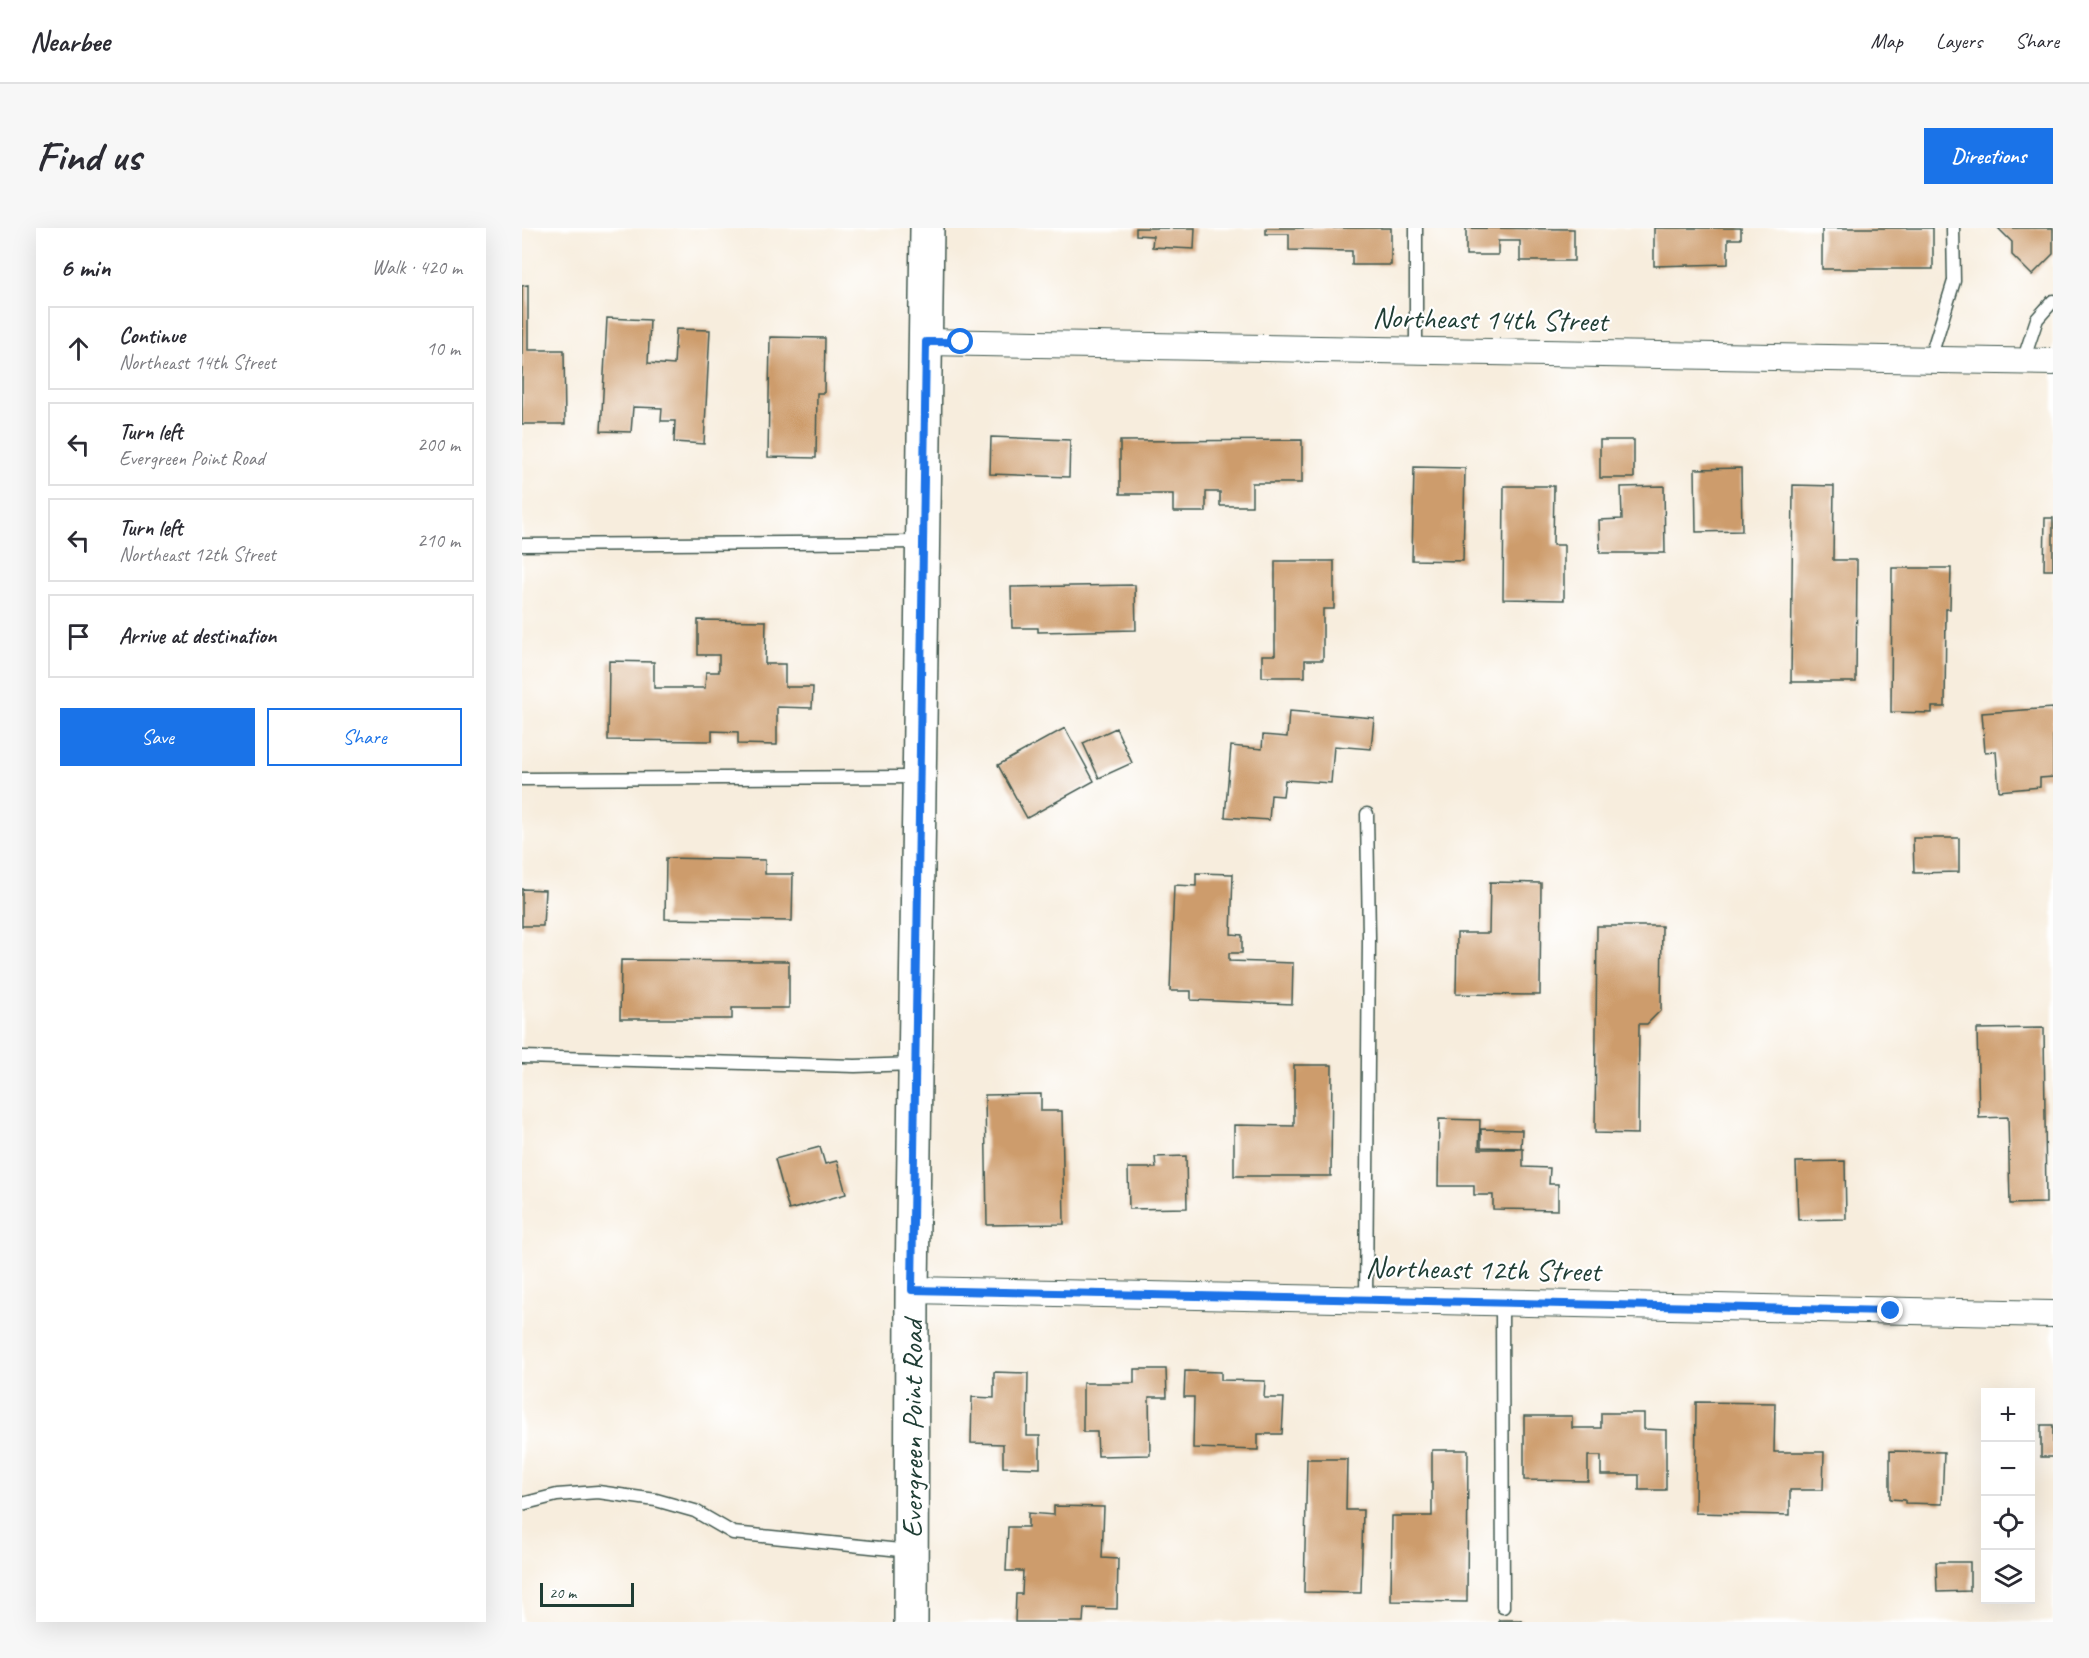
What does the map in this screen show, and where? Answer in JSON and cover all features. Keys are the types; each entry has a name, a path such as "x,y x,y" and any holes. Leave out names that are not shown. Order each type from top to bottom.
{"street":[{"name":"Evergreen Point Road","path":"911,1622 912,1290 927,228"},
{"name":"Northeast 14th Street","path":"926,342 2053,362"},
{"name":"Northeast 12th Street","path":"912,1290 2053,1314"}],"lane":[{"path":"1416,228 1416,350"},
{"path":"1930,359 1954,281 1953,228"},
{"path":"2023,361 2037,319 2053,301"},
{"path":"522,545 923,542"},
{"path":"522,779 919,777"},
{"path":"1366,814 1369,938 1366,1300"},
{"path":"522,1057 855,1066 915,1064"},
{"path":"1502,1303 1503,1607"},
{"path":"522,1504 557,1495 598,1492 656,1500 695,1511 733,1533 911,1551"}],"building":[{"path":"1136,228 1195,228 1194,249 1152,247 1153,236 1136,235"},
{"path":"1266,228 1391,228 1391,265 1352,265 1352,251 1289,250 1289,234 1266,234"},
{"path":"1466,228 1574,229 1574,261 1520,261 1520,241 1498,241 1498,255 1466,255"},
{"path":"1654,228 1741,228 1741,239 1728,239 1728,264 1654,266"},
{"path":"1822,228 1933,228 1933,269 1822,269"},
{"path":"1998,228 2053,228 2053,254 2032,275 2012,255 2012,242"},
{"path":"528,285 528,350 564,350 565,424 522,424 522,286"},
{"path":"607,318 650,320 648,363 674,365 676,329 710,330 704,444 674,442 675,421 661,421 662,408 633,407 631,432 601,431"},
{"path":"770,337 825,338 824,393 817,393 816,458 768,457"},
{"path":"991,437 1070,440 1069,477 990,474"},
{"path":"1302,440 1302,483 1252,483 1252,506 1220,506 1220,492 1206,492 1206,512 1173,512 1173,494 1120,494 1120,441"},
{"path":"1600,440 1634,440 1634,478 1600,478"},
{"path":"1414,467 1465,468 1463,561 1412,560"},
{"path":"1741,468 1742,531 1696,532 1695,469"},
{"path":"1793,485 1834,486 1833,560 1857,560 1856,682 1791,682"},
{"path":"1504,486 1554,486 1553,545 1564,545 1564,600 1503,599"},
{"path":"1664,486 1665,553 1600,553 1599,520 1622,519 1621,487"},
{"path":"2045,518 2053,518 2053,570 2044,570"},
{"path":"1275,561 1334,561 1334,609 1323,609 1323,660 1305,660 1305,677 1262,677 1262,655 1275,655"},
{"path":"1892,568 1951,568 1950,609 1946,609 1945,707 1932,707 1932,713 1891,712"},
{"path":"1135,585 1136,630 1038,632 1038,628 1012,628 1011,587"},
{"path":"698,620 766,621 765,664 785,664 785,687 813,687 812,708 777,707 777,745 738,744 738,732 712,731 712,741 608,740 609,661 654,662 654,688 705,688 706,672 719,672 719,655 698,655"},
{"path":"2053,708 2053,777 2040,778 2040,787 1999,791 1996,751 1985,752 1982,713"},
{"path":"1289,711 1374,718 1371,749 1334,746 1331,783 1285,780 1283,796 1271,795 1269,820 1225,817 1231,746 1262,749 1263,735 1287,737"},
{"path":"1065,728 1094,781 1027,818 998,765"},
{"path":"1116,728 1132,763 1099,778 1083,743"},
{"path":"1913,838 1959,838 1959,872 1914,873"},
{"path":"666,858 765,860 765,874 793,874 792,921 665,919"},
{"path":"1196,873 1233,874 1231,934 1242,935 1242,953 1229,953 1229,961 1293,963 1292,1004 1191,1000 1191,991 1170,991 1174,885 1196,886"},
{"path":"1490,882 1541,883 1540,995 1456,994 1457,933 1489,933"},
{"path":"522,889 545,890 543,926 522,926"},
{"path":"1597,926 1662,926 1661,1010 1647,1024 1639,1024 1638,1134 1595,1133"},
{"path":"621,960 789,961 789,1008 732,1008 732,1019 620,1019"},
{"path":"2044,1028 2046,1203 2010,1204 2008,1117 1979,1118 1977,1029"},
{"path":"1294,1065 1332,1065 1331,1176 1234,1176 1234,1125 1294,1126"},
{"path":"1041,1094 1041,1111 1062,1111 1064,1224 987,1225 985,1095"},
{"path":"1439,1119 1480,1120 1479,1149 1523,1149 1523,1167 1550,1168 1549,1184 1558,1184 1558,1210 1493,1209 1493,1195 1474,1195 1474,1186 1438,1186"},
{"path":"1481,1129 1522,1130 1521,1148 1481,1147"},
{"path":"820,1147 825,1164 837,1161 846,1194 789,1210 775,1159"},
{"path":"1186,1156 1187,1208 1129,1209 1128,1168 1156,1168 1155,1157"},
{"path":"1845,1161 1846,1219 1798,1220 1796,1162"},
{"path":"1134,1369 1166,1369 1167,1397 1149,1397 1150,1455 1098,1456 1097,1432 1083,1432 1083,1383 1134,1383"},
{"path":"1185,1371 1221,1372 1221,1380 1265,1381 1264,1398 1284,1398 1282,1434 1258,1434 1258,1450 1193,1448 1194,1397 1184,1397"},
{"path":"994,1372 1028,1373 1027,1436 1040,1436 1040,1468 1003,1467 1003,1444 971,1443 972,1397 994,1398"},
{"path":"1696,1402 1775,1403 1774,1452 1824,1452 1823,1490 1790,1490 1790,1515 1695,1513"},
{"path":"1601,1413 1644,1413 1644,1429 1666,1430 1666,1490 1639,1490 1639,1475 1601,1475 1601,1456 1588,1456 1588,1481 1524,1480 1524,1416 1572,1416 1572,1428 1601,1428"},
{"path":"2041,1425 2053,1425 2053,1457 2041,1457"},
{"path":"1432,1450 1468,1450 1467,1602 1391,1601 1392,1516 1432,1516"},
{"path":"1890,1451 1944,1452 1942,1504 1905,1503 1905,1500 1890,1499"},
{"path":"1307,1459 1347,1459 1346,1510 1363,1510 1361,1593 1304,1592"},
{"path":"1054,1506 1104,1507 1102,1558 1118,1559 1117,1609 1084,1608 1083,1622 1015,1622 1016,1594 1022,1594 1023,1571 1006,1571 1008,1527 1028,1527 1028,1513 1054,1515"},
{"path":"1936,1562 1970,1562 1970,1591 1937,1592"},
{"path":"1499,1620 1522,1620 1522,1622 1499,1622"}],"route":[{"path":"961,342 926,342 912,1290 1891,1311"}]}
